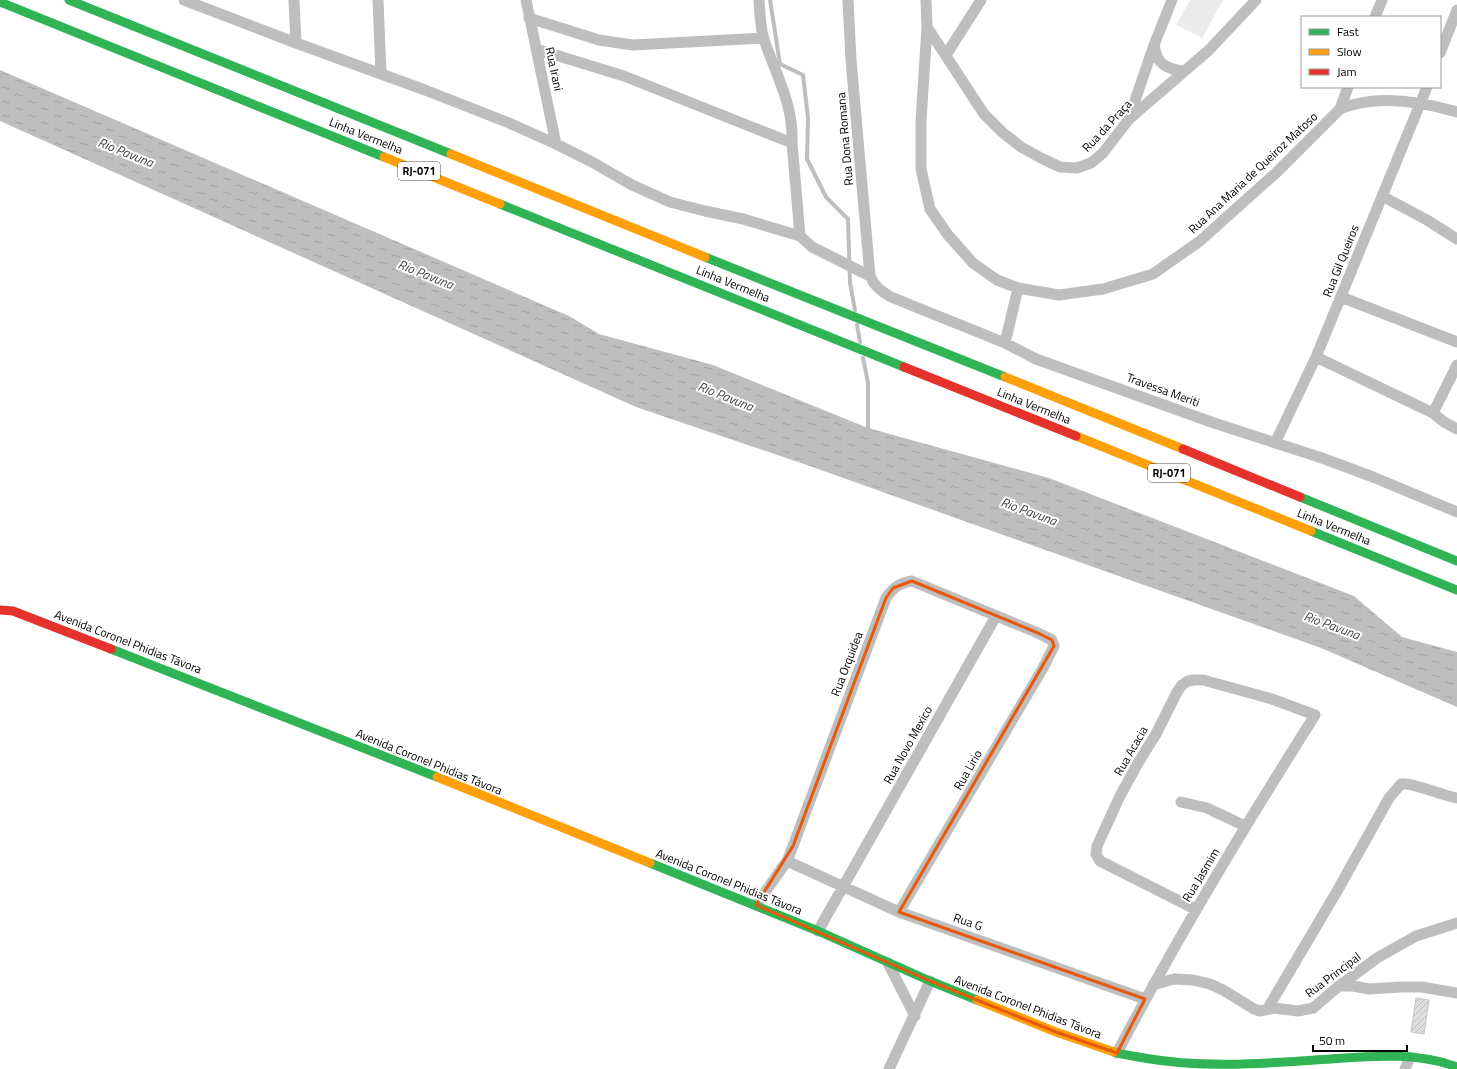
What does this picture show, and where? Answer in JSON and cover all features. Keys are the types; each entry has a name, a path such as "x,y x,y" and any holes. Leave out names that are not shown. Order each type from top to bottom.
{"main road":[{"name":"Linha Vermelha","path":"69,0 840,310 1457,561"},
{"name":"Linha Vermelha","path":"0,2 1457,590"},
{"name":"Avenida Coronel Phidias Távora","path":"0,605 226,693 756,905 930,981 1056,1032 1117,1053 1165,1062 1208,1065 1256,1064 1368,1056 1410,1057 1446,1063 1457,1067"},
{"name":"Avenida Coronel Phidias Távora","path":"0,610 13,611"}],"street":[{"path":"184,0 484,113 556,144 592,162 632,185 670,202 743,219 800,236 812,247 870,276"},
{"path":"294,0 296,43"},
{"path":"378,0 381,74"},
{"name":"Rua Irani","path":"526,0 556,144"},
{"path":"759,0 764,38 789,109 793,131 792,143 800,236"},
{"name":"Rua Dona Romana","path":"848,0 851,60 870,276"},
{"name":"Rua Ana Maria de Queiroz Matoso","path":"926,0 927,27 920,121 921,169 930,208 948,235 974,263 997,280 1018,288 1059,295 1103,289 1153,274 1206,236 1277,172 1340,109 1348,88"},
{"path":"946,55 981,0"},
{"path":"1129,119 1154,45 1172,0"},
{"name":"Rua da Praça","path":"927,27 984,114 1002,132 1021,147 1060,167 1077,168 1091,163 1103,153 1129,119 1209,50 1256,0"},
{"path":"1375,16 1382,0"},
{"path":"1441,50 1457,10"},
{"path":"529,18 600,40 633,45 764,38"},
{"path":"1154,45 1158,58 1162,63 1176,70 1184,71"},
{"path":"536,49 624,76 792,143"},
{"name":"Rua Gil Queiros","path":"1274,442 1316,357 1427,88"},
{"path":"1340,109 1352,104 1373,100 1421,103 1457,112"},
{"path":"1382,196 1427,220 1457,240"},
{"name":"Travessa Meriti","path":"870,276 872,282 881,291 892,297 1005,343 1036,359 1214,423 1274,442 1373,477 1457,512"},
{"path":"1005,343 1018,288"},
{"path":"1341,297 1457,342"},
{"path":"1316,357 1433,413 1444,422 1457,429"},
{"path":"1433,413 1457,365"},
{"name":"Rua Orquidea","path":"756,905 786,861 886,598 893,588 903,582 912,581 1052,640"},
{"name":"Rua Novo Mexico","path":"843,887 996,616"},
{"name":"Rua Lirio","path":"899,912 1043,668 1054,646 1052,640"},
{"name":"Rua Acacia","path":"1195,909 1100,861 1096,854 1097,846 1120,796 1156,734 1177,692 1182,685 1188,681 1203,680 1272,699 1315,715"},
{"name":"Rua Jasmim","path":"1117,1053 1195,909 1315,715"},
{"path":"1268,1008 1396,788 1405,783 1457,798"},
{"path":"1181,802 1207,808 1245,826"},
{"name":"Rua G","path":"786,861 899,912 1145,999"},
{"path":"818,931 843,887"},
{"name":"Rua Principal","path":"1153,985 1174,979 1193,980 1210,984 1223,990 1254,1009 1260,1011 1268,1008 1298,1011 1313,1008 1339,986 1377,958 1416,936 1457,923"},
{"path":"888,963 915,1016"},
{"path":"890,1069 930,981"},
{"path":"1339,986 1353,986 1369,989 1422,987 1457,993"},
{"path":"1405,1069 1410,1057"}],"highlighted area":[{"path":"912,581 1038,633 1052,640 1054,646 899,912 1145,999 1117,1053 1056,1032 930,981 756,905 793,846 886,598 893,588"}],"shaded area":[{"path":"1190,0 1223,0 1202,38 1176,25"}],"water":[{"name":"Rio Pavuna","path":"0,70 569,316 599,334 713,365 868,428 1049,478 1354,596 1402,637 1457,652 1457,707 1321,648 804,464 636,407 0,121"}],"building":[{"path":"1416,998 1429,1000 1424,1034 1411,1032"}],"waterway":[{"path":"770,0 780,64 803,75 808,118 807,159 826,197 848,219 850,283 855,310"},
{"path":"857,325 860,342"},
{"path":"863,358 868,383 868,428 870,433"}],"traffic: fast":[{"path":"69,0 451,154"},
{"path":"0,2 384,157"},
{"path":"500,204 904,367"},
{"path":"705,257 1005,377"},
{"path":"1300,497 1457,561"},
{"path":"1311,531 1457,590"},
{"path":"111,649 437,777"},
{"path":"650,863 818,931 930,981 977,1000"},
{"path":"1114,1052 1167,1061 1214,1064 1395,1056 1426,1059 1457,1067"}],"traffic: slow":[{"path":"451,154 705,257"},
{"path":"384,157 500,204"},
{"path":"1005,377 1183,449"},
{"path":"1076,436 1311,531"},
{"path":"437,777 650,863"},
{"path":"977,1000 1056,1032 1114,1052"}],"traffic: jam":[{"path":"904,367 1076,436"},
{"path":"1183,449 1300,497"},
{"path":"0,610 13,611 111,649"}]}
